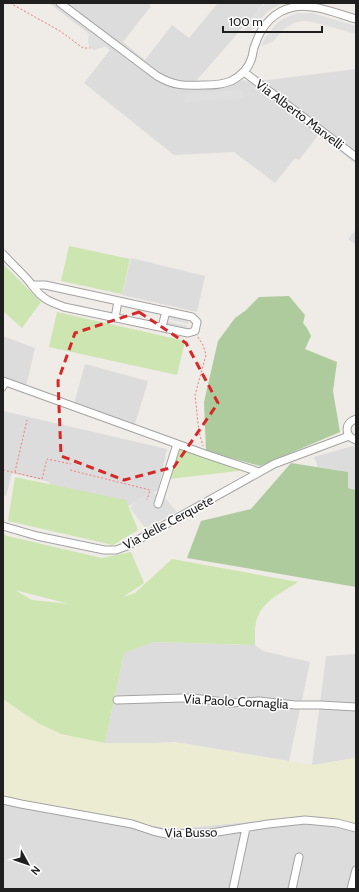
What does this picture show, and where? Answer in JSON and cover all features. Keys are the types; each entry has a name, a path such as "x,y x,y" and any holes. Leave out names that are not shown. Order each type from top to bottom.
{"street":[{"path":"60,3 164,81 171,84 190,86 220,84 237,78 244,72 249,64 254,47 262,29 267,22 286,9 295,6 316,7 356,19"},
{"name":"Via Alberto Marvelli","path":"244,72 356,155"},
{"path":"3,254 42,296 53,303 64,307 188,333 195,331 197,322 192,317 45,285 32,285"},
{"path":"114,318 118,300"},
{"path":"162,327 166,311"},
{"path":"4,384 259,472"},
{"path":"356,419 352,420 347,427 349,436 356,440"},
{"name":"Via delle Cerquete","path":"3,526 38,536 104,550 116,550 127,546 274,464 349,436"},
{"path":"158,504 177,444"},
{"name":"Via Paolo Cornaglia","path":"117,700 188,698 231,703 259,701 295,705 356,707"},
{"name":"Via Busso","path":"3,800 128,823 163,834 211,833 279,822 308,820 337,823 356,828"},
{"path":"233,889 246,828"},
{"path":"292,889 299,857"},
{"path":"351,889 356,870"}],"path":[{"path":"10,3 60,31 83,48 90,48"},
{"path":"195,331 203,345 206,355 195,395 199,432 205,454"},
{"path":"15,472 27,420"},
{"path":"3,470 42,479 47,459 71,464"},
{"path":"70,470 150,490 147,500"}],"highlighted area":[{"path":"139,312 186,343 218,403 174,467 124,480 61,456 58,381 75,333"}],"shaded area":[{"path":"49,3 148,3 151,6 123,42 145,60 172,25 189,38 218,3 264,3 196,81 268,80 356,69 356,164 318,135 299,160 295,158 275,183 234,152 174,155 84,83 110,50"},
{"path":"266,3 284,3 267,12 255,28 249,31 244,31 250,19"},
{"path":"297,13 312,13 356,26 356,34 313,22 301,21 284,29 273,42 261,46 265,38 276,24"},
{"path":"89,30 111,46 94,50 90,48 88,38 90,33"},
{"path":"243,90 244,98 185,102 185,97 189,93"},
{"path":"356,229 356,245 348,239"},
{"path":"131,258 205,276 197,312 122,295"},
{"path":"168,315 189,320 188,324 167,319"},
{"path":"167,321 188,326 186,330 166,326"},
{"path":"3,336 35,348 26,387 3,385"},
{"path":"85,364 148,381 134,427 74,404"},
{"path":"3,411 167,449 158,490 126,507 48,493 49,482 12,473 6,496 3,495"},
{"path":"356,445 356,490 348,488 348,472 318,467 314,457"},
{"path":"152,492 164,497 177,512 145,528 130,508 137,499"},
{"path":"154,642 255,645 263,651 310,662 289,761 175,742 105,743 124,653"},
{"path":"356,654 356,758 312,765 326,656"},
{"path":"3,797 29,806 173,829 311,816 349,822 356,825 356,889 3,889"}],"green space":[{"path":"69,246 130,259 122,294 61,281"},
{"path":"3,264 41,302 22,328 3,311"},
{"path":"289,296 305,315 303,323 311,336 305,349 337,362 333,391 340,432 260,466 206,451 204,402 218,341 235,318 245,311 259,297"},
{"path":"57,312 185,341 177,375 49,347"},
{"path":"180,448 246,470 169,479"},
{"path":"291,463 348,472 348,488 356,490 356,587 187,558 201,521 251,509"},
{"path":"15,477 126,500 138,530 113,545 8,521"},
{"path":"3,533 7,536 102,558 131,552 144,583 123,597 135,593 172,559 298,582 276,596 264,606 257,620 255,629 255,645 154,642 124,653 105,743 61,734 38,723 3,699","holes":["15,590 68,604 32,600"]},
{"path":"3,699 38,723 61,734 105,743 181,743 312,765 356,758 356,825 349,822 311,816 173,829 3,797"}]}
